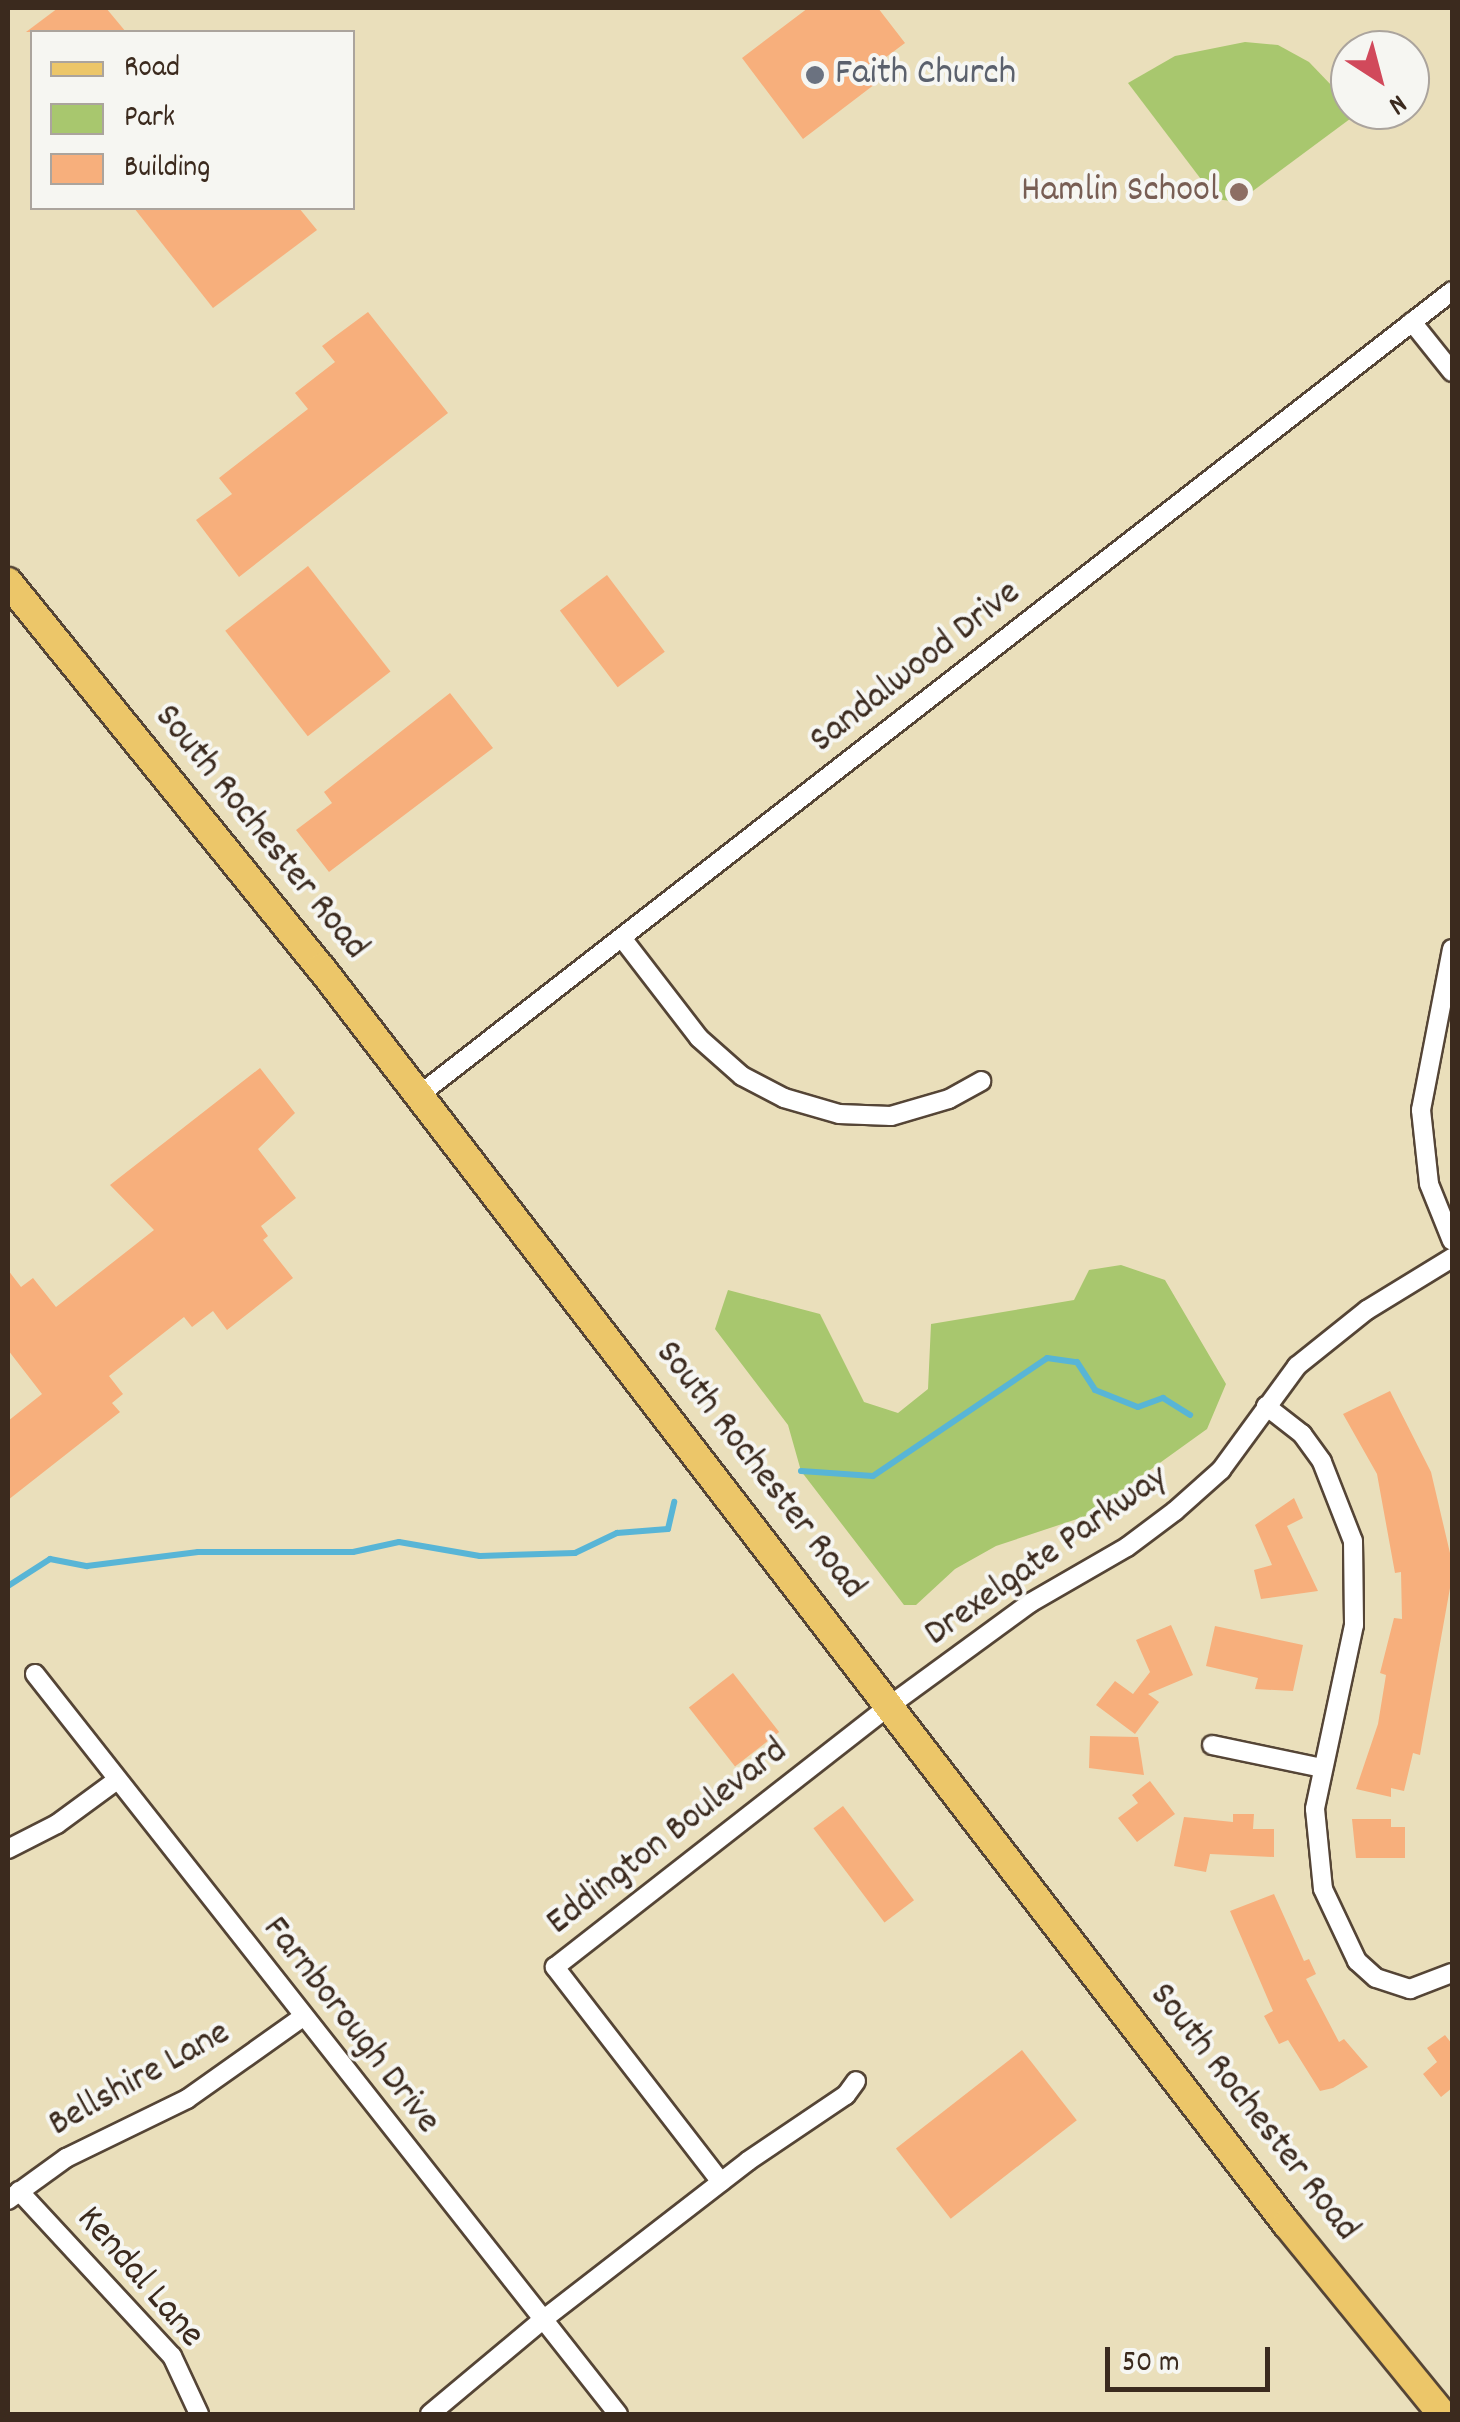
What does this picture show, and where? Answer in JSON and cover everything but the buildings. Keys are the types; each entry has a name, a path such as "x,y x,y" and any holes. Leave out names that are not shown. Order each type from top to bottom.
{"main road":[{"name":"South Rochester Road","path":"8,582 419,1096 892,1704 1287,2224 1442,2414"}],"street":[{"name":"Sandalwood Drive","path":"419,1096 1452,290"},
{"path":"1412,322 1452,372"},
{"path":"622,938 699,1038 742,1076 784,1098 838,1114 890,1116 949,1100 981,1081"},
{"path":"1452,949 1421,1110 1430,1184 1452,1241"},
{"name":"Drexelgate Parkway","path":"892,1704 1030,1604 1127,1547 1174,1511 1221,1470 1266,1406 1326,1340 1452,1258"},
{"path":"1266,1406 1317,1453 1342,1500 1353,1541 1354,1625 1322,1768 1314,1848 1330,1910 1357,1960 1376,1978 1410,1989 1452,1972"},
{"name":"Farnborough Drive","path":"35,1674 540,2322 618,2414"},
{"name":"Eddington Boulevard","path":"720,2182 555,1967 892,1704"},
{"path":"1212,1745 1322,1768"},
{"path":"8,1848 57,1824 117,1780"},
{"name":"Bellshire Lane","path":"13,2196 66,2158 187,2099 303,2016"},
{"path":"430,2414 540,2322 720,2182 846,2095 856,2081"},
{"name":"Kendal Lane","path":"13,2196 172,2356 200,2414"}],"green space":[{"path":"1245,42 1278,45 1309,62 1330,84 1330,130 1335,130 1238,202 1216,199 1128,83 1175,56"},
{"path":"1121,1265 1165,1280 1226,1384 1207,1429 1086,1516 996,1546 955,1569 916,1605 904,1605 801,1471 788,1425 715,1329 728,1290 820,1314 864,1402 898,1413 928,1389 931,1324 1074,1300 1089,1270"}],"waterway":[{"path":"801,1471 873,1476 1047,1358 1077,1362 1095,1390 1138,1407 1163,1398 1190,1415"},
{"path":"8,1586 50,1559 87,1566 198,1552 353,1552 399,1542 480,1556 575,1553 617,1533 668,1529 674,1502"}],"place":[{"name":"Faith Church","path":"815,75"},
{"name":"Hamlin School","path":"1239,192"}]}
